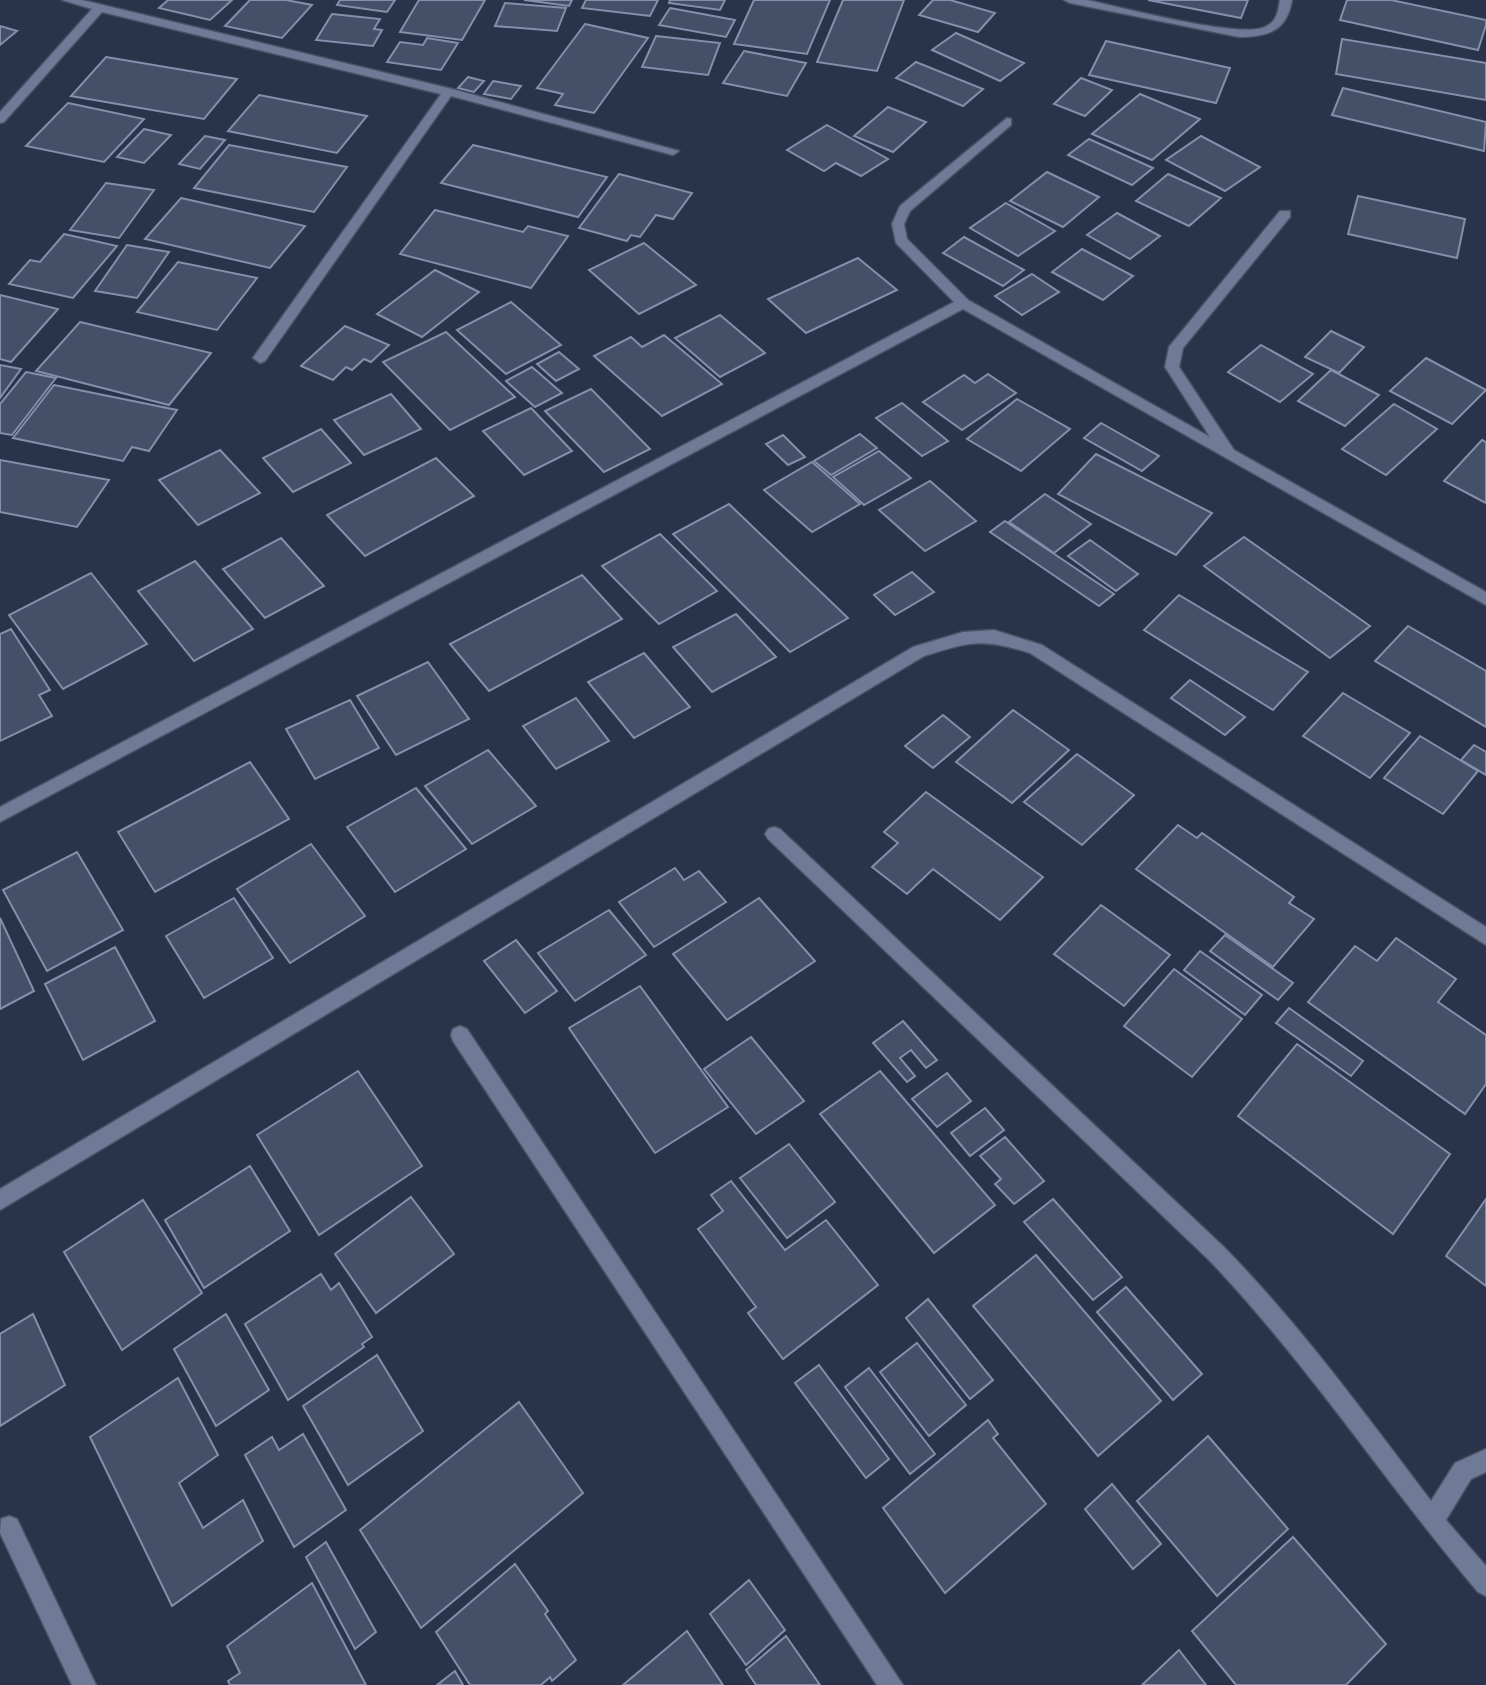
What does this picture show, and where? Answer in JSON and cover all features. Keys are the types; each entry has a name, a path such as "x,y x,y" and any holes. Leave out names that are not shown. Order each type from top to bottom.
{"street":[{"path":"68,0 448,92 673,151"},
{"path":"1070,0 1239,34 1260,34 1277,26 1285,14 1286,0"},
{"path":"0,119 98,9"},
{"path":"260,358 448,92"},
{"path":"1007,122 905,209 898,224 901,240 963,303 1486,599"},
{"path":"1231,457 1172,367 1176,347 1285,214"},
{"path":"0,816 963,303"},
{"path":"0,1200 919,651 964,638 995,636 1036,649 1486,937"},
{"path":"774,834 1225,1263 1266,1306 1317,1367 1432,1521 1486,1584"},
{"path":"460,1035 891,1685"},
{"path":"1432,1521 1463,1471 1486,1460"},
{"path":"9,1527 84,1685"}],"building":[{"path":"168,0 232,0 210,20 159,8"},
{"path":"250,0 286,0 312,5 282,38 225,26"},
{"path":"340,0 395,0 387,12 337,5"},
{"path":"419,0 485,0 462,40 400,32"},
{"path":"524,0 572,0 569,6"},
{"path":"586,0 658,0 650,16 582,8"},
{"path":"670,0 725,0 720,10 669,3"},
{"path":"754,0 830,0 807,54 734,44"},
{"path":"843,0 904,0 877,71 817,62"},
{"path":"933,0 950,0 995,13 978,32 919,15"},
{"path":"1148,0 1248,0 1241,18"},
{"path":"1347,0 1391,0 1486,20 1486,25 1478,50 1340,20"},
{"path":"505,3 566,8 557,31 495,26"},
{"path":"670,8 735,20 726,37 659,25"},
{"path":"332,14 380,19 374,29 382,30 373,46 316,40"},
{"path":"585,24 648,38 594,113 555,105 563,94 537,88"},
{"path":"0,26 17,31 0,45"},
{"path":"956,33 1024,63 1000,81 932,50"},
{"path":"656,36 720,43 708,75 642,67"},
{"path":"427,38 458,43 441,70 387,62 400,42 423,45"},
{"path":"1342,39 1486,63 1486,100 1336,74"},
{"path":"1106,41 1230,68 1216,103 1089,75"},
{"path":"744,51 806,63 787,96 723,83"},
{"path":"106,57 237,79 204,119 71,96"},
{"path":"916,62 983,89 963,106 896,78"},
{"path":"468,77 484,81 474,92 458,88"},
{"path":"1081,78 1112,90 1085,116 1054,104"},
{"path":"493,81 521,86 511,99 484,94"},
{"path":"1343,88 1486,122 1484,151 1332,115"},
{"path":"1140,94 1200,119 1152,160 1092,134"},
{"path":"259,95 367,116 337,153 228,131"},
{"path":"68,103 144,119 104,162 26,146"},
{"path":"888,107 926,122 893,152 854,136"},
{"path":"827,125 888,159 861,176 836,163 824,171 787,150"},
{"path":"144,129 171,135 144,163 117,157"},
{"path":"205,136 225,140 200,169 179,164"},
{"path":"1201,136 1260,167 1225,191 1166,160"},
{"path":"1089,139 1153,168 1132,185 1068,155"},
{"path":"229,145 347,167 314,212 194,188"},
{"path":"473,145 607,177 578,217 441,183"},
{"path":"1047,172 1099,197 1063,227 1010,201"},
{"path":"619,174 692,193 673,219 656,215 640,237 631,235 627,241 579,228"},
{"path":"1168,174 1221,198 1189,226 1136,201"},
{"path":"106,183 154,190 119,238 70,230"},
{"path":"1358,196 1465,219 1457,258 1348,234"},
{"path":"181,198 305,226 270,268 145,239"},
{"path":"1006,203 1055,231 1018,256 970,228"},
{"path":"435,210 523,232 528,226 568,236 531,288 400,254"},
{"path":"1117,213 1160,236 1130,259 1087,235"},
{"path":"64,234 117,246 73,298 9,284 30,260 40,262"},
{"path":"964,237 1024,270 1003,286 943,253"},
{"path":"644,243 696,285 639,314 589,270"},
{"path":"127,245 169,252 137,298 95,291"},
{"path":"1082,249 1133,276 1103,300 1052,272"},
{"path":"858,258 897,290 806,333 768,299"},
{"path":"178,262 257,278 217,330 137,312"},
{"path":"435,270 479,292 422,337 377,314"},
{"path":"1032,274 1059,292 1022,315 995,296"},
{"path":"0,295 58,309 11,362 0,359"},
{"path":"511,302 561,345 506,374 457,330"},
{"path":"720,315 765,353 720,377 675,338"},
{"path":"80,322 211,353 169,405 36,371"},
{"path":"345,326 389,345 371,362 364,359 352,370 346,367 333,380 301,366"},
{"path":"1331,331 1364,347 1339,373 1305,357"},
{"path":"446,332 515,397 450,430 383,362"},
{"path":"664,335 722,384 662,416 594,356 631,337 642,347"},
{"path":"1261,345 1313,374 1280,402 1228,372"},
{"path":"559,352 579,369 556,381 537,364"},
{"path":"1426,358 1486,390 1452,424 1390,391"},
{"path":"0,365 21,369 0,398"},
{"path":"532,367 562,393 535,407 506,381"},
{"path":"1331,370 1379,395 1345,426 1298,401"},
{"path":"26,372 56,378 12,435 0,433 0,404"},
{"path":"988,374 1016,393 962,430 923,402 964,375 975,383"},
{"path":"54,385 177,410 149,451 132,447 123,461 13,438"},
{"path":"591,389 650,449 604,472 545,411"},
{"path":"391,394 421,429 364,455 334,420"},
{"path":"1017,399 1070,429 1021,471 967,439"},
{"path":"902,403 948,441 922,456 876,418"},
{"path":"1394,404 1437,429 1386,475 1342,449"},
{"path":"531,408 572,451 524,475 483,431"},
{"path":"1101,423 1159,456 1142,471 1084,438"},
{"path":"321,429 351,463 293,492 263,458"},
{"path":"860,434 877,448 831,475 814,461"},
{"path":"783,435 805,457 788,465 766,444"},
{"path":"1482,440 1486,442 1486,503 1444,481"},
{"path":"220,450 260,493 198,525 159,480"},
{"path":"879,451 911,478 864,505 833,477"},
{"path":"1096,454 1212,513 1176,555 1058,494"},
{"path":"436,458 474,496 365,556 327,515"},
{"path":"0,460 109,480 77,527 0,512"},
{"path":"812,462 860,504 812,532 764,490"},
{"path":"930,481 976,521 925,551 879,510"},
{"path":"1045,494 1091,524 1054,553 1009,522"},
{"path":"729,504 848,618 790,652 673,534"},
{"path":"1005,521 1114,594 1099,606 990,532"},
{"path":"660,534 717,591 659,624 602,566"},
{"path":"1244,537 1370,626 1330,658 1204,566"},
{"path":"281,538 324,586 265,618 223,569"},
{"path":"1090,540 1138,574 1116,591 1068,556"},
{"path":"195,561 253,629 194,661 138,591"},
{"path":"912,572 934,592 895,615 874,595"},
{"path":"91,573 147,644 63,689 9,615"},
{"path":"582,575 622,619 489,691 450,644"},
{"path":"1179,595 1308,672 1273,710 1144,630"},
{"path":"736,614 776,657 712,692 673,647"},
{"path":"1408,626 1486,671 1486,727 1375,661"},
{"path":"11,629 50,690 39,695 52,716 0,741 0,634"},
{"path":"644,653 690,707 634,738 588,682"},
{"path":"428,662 469,719 396,755 357,696"},
{"path":"1190,680 1245,717 1225,735 1171,698"},
{"path":"1343,693 1410,733 1370,778 1303,736"},
{"path":"576,698 609,741 556,769 523,726"},
{"path":"350,700 379,748 315,779 286,729"},
{"path":"1013,710 1069,750 1012,803 956,762"},
{"path":"943,715 970,737 933,768 905,746"},
{"path":"1420,736 1478,771 1443,814 1384,778"},
{"path":"1474,745 1486,752 1486,775 1461,760"},
{"path":"488,750 536,806 472,844 425,786"},
{"path":"1077,754 1134,795 1082,845 1024,802"},
{"path":"250,762 289,819 155,892 118,832"},
{"path":"416,788 466,849 395,892 347,827"},
{"path":"926,792 1043,877 1000,920 933,869 907,894 872,867 898,843 884,832"},
{"path":"1178,825 1197,838 1202,833 1294,897 1289,903 1314,919 1273,967 1136,869"},
{"path":"311,844 365,916 290,963 237,889"},
{"path":"77,852 123,930 47,971 3,890"},
{"path":"675,868 684,880 699,871 726,902 654,947 619,902"},
{"path":"234,898 273,958 204,998 166,936"},
{"path":"759,898 815,961 727,1020 673,954"},
{"path":"1101,905 1170,955 1124,1006 1054,954"},
{"path":"609,910 646,955 575,1001 538,953"},
{"path":"0,918 34,991 0,1009"},
{"path":"1225,935 1293,983 1278,1000 1210,951"},
{"path":"1396,938 1456,979 1438,1002 1486,1035 1486,1084 1465,1114 1308,1002 1355,946 1377,961"},
{"path":"516,940 557,991 525,1013 484,961"},
{"path":"115,947 155,1021 83,1060 45,984"},
{"path":"1200,951 1262,995 1245,1015 1184,970"},
{"path":"1174,969 1242,1019 1192,1077 1124,1026"},
{"path":"640,986 728,1107 655,1153 569,1028"},
{"path":"1289,1008 1363,1061 1351,1076 1276,1023"},
{"path":"903,1021 937,1060 926,1068 911,1050 900,1058 915,1076 907,1082 873,1043"},
{"path":"751,1037 804,1101 756,1134 704,1069"},
{"path":"1297,1044 1450,1154 1393,1234 1238,1116"},
{"path":"358,1071 422,1166 319,1235 257,1135"},
{"path":"880,1071 995,1205 934,1253 820,1114"},
{"path":"947,1073 971,1101 937,1127 912,1099"},
{"path":"985,1108 1004,1130 970,1156 951,1133"},
{"path":"1005,1137 1044,1181 1014,1204 995,1184 1001,1179 980,1156"},
{"path":"789,1144 835,1202 787,1238 740,1178"},
{"path":"250,1166 290,1231 204,1288 165,1220"},
{"path":"731,1181 785,1250 826,1220 878,1285 783,1359 748,1313 756,1307 698,1229 723,1211 711,1195"},
{"path":"411,1197 454,1254 376,1313 335,1254"},
{"path":"1053,1199 1122,1277 1093,1300 1024,1222"},
{"path":"1486,1199 1486,1286 1446,1256"},
{"path":"143,1200 202,1293 122,1350 64,1252"},
{"path":"1036,1255 1161,1401 1098,1456 973,1306"},
{"path":"321,1274 331,1290 339,1283 372,1337 362,1344 364,1347 288,1400 245,1324"},
{"path":"1126,1287 1202,1374 1173,1400 1097,1312"},
{"path":"928,1299 993,1380 970,1399 906,1318"},
{"path":"33,1314 65,1385 0,1426 0,1334"},
{"path":"226,1314 269,1390 216,1426 174,1349"},
{"path":"917,1343 966,1405 929,1436 880,1372"},
{"path":"377,1355 423,1431 348,1485 303,1406"},
{"path":"819,1365 889,1459 866,1478 795,1383"},
{"path":"869,1368 935,1454 910,1474 845,1387"},
{"path":"178,1378 218,1455 179,1483 203,1528 243,1500 263,1541 172,1606 90,1437"},
{"path":"519,1402 583,1493 421,1628 360,1530"},
{"path":"988,1420 998,1434 993,1438 1046,1504 945,1593 883,1508"},
{"path":"303,1434 346,1510 294,1547 245,1455 272,1437 279,1450"},
{"path":"1208,1436 1288,1529 1217,1596 1137,1501"},
{"path":"1112,1484 1161,1544 1133,1569 1085,1509"},
{"path":"1293,1537 1386,1644 1346,1685 1236,1685 1192,1631"},
{"path":"326,1542 376,1632 355,1649 306,1557"},
{"path":"515,1564 548,1611 545,1614 576,1660 552,1681 550,1677 541,1685 470,1685 436,1632"},
{"path":"749,1580 785,1630 746,1665 710,1614"},
{"path":"312,1583 366,1685 230,1685 228,1681 240,1673 227,1646"},
{"path":"687,1631 723,1685 623,1685"},
{"path":"786,1636 820,1685 756,1685 746,1670"},
{"path":"1179,1650 1206,1685 1142,1685"},
{"path":"455,1671 463,1685 437,1685"}]}
